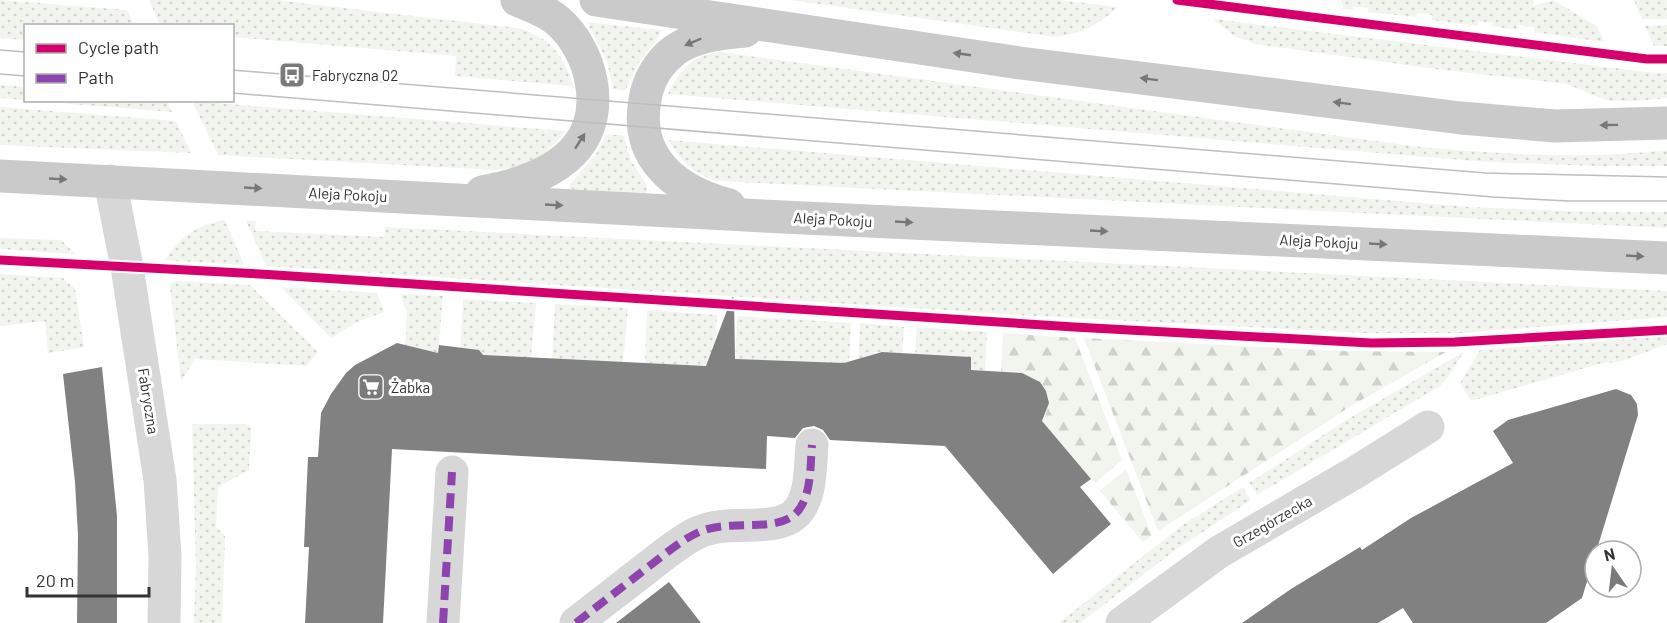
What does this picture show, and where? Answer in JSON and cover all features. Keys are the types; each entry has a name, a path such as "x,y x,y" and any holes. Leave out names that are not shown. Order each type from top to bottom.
{"main road":[{"path":"433,198 499,189 529,179 572,152 584,137 590,123 591,86 583,55 576,41 556,20 517,0"},
{"path":"596,0 1020,63 1461,118 1555,126 1667,123"},
{"path":"783,217 719,202 687,189 674,180 662,169 650,149 643,128 644,104 646,93 657,69 676,49 690,42 706,36 747,31 813,33"},
{"name":"Aleja Pokoju","path":"0,176 783,217 1667,258"}],"street":[{"name":"Fabryczna","path":"110,181 127,267 160,480 165,556 164,623"},
{"name":"Grzegórzecka","path":"1122,623 1219,552 1428,427"},
{"path":"576,623 696,533 728,524 780,523 794,515 807,492 812,446"},
{"path":"443,623 452,472"}],"green space":[{"path":"0,0 127,10 134,24 24,24 24,40 0,38"},
{"path":"149,0 275,0 517,28 538,36 554,48 565,65 573,86 455,76 456,56 234,37 234,24 160,24"},
{"path":"791,0 1059,0 1117,7 1104,19 1089,28 1055,37"},
{"path":"1341,0 1534,0 1533,6 1553,0 1597,26 1604,42 1534,32 1534,27 1519,25 1518,30 1492,26 1493,23 1478,21 1477,26 1432,20 1432,15 1417,13 1416,17 1368,12 1368,8 1353,6 1352,10 1344,9"},
{"path":"1634,0 1667,0 1667,19 1642,19"},
{"path":"1213,19 1667,73 1667,98 1608,101 1567,84 1436,69 1256,44 1234,36"},
{"path":"587,22 661,30 660,35 637,65 625,91 613,89 607,61"},
{"path":"1667,25 1667,46 1654,46 1645,26"},
{"path":"719,52 1420,147 1512,154 1574,155 1667,150 1667,166 1488,162 668,94 677,78 695,60 710,53"},
{"path":"0,85 24,87 24,100 0,98"},
{"path":"47,102 167,102 172,112"},
{"path":"192,102 565,131 535,160 517,167 495,170 218,155"},
{"path":"0,107 176,121 191,153 0,145"},
{"path":"606,135 623,135 632,162 647,186 646,193 570,189 570,184 595,156"},
{"path":"669,140 1469,207 1594,212 1667,212 1667,228 716,181 688,165"},
{"path":"225,220 244,265 165,260 190,233 206,225"},
{"path":"246,221 256,221 255,231 384,237 385,227 1667,291 1667,317 1460,333 1363,333 1036,316 266,266"},
{"path":"0,238 61,240 75,254 0,249"},
{"path":"0,274 63,278 75,289 84,347 48,353 45,321 0,326"},
{"path":"177,281 250,285 318,352 306,366 195,359 181,381 170,286"},
{"path":"281,287 377,293 384,312 357,322 331,338"},
{"path":"400,294 443,296 438,353 405,351 407,311"},
{"path":"463,299 536,303 531,358 482,356 479,350 466,349 460,354"},
{"path":"555,304 628,308 623,362 552,359"},
{"path":"647,310 717,315 714,366 645,363"},
{"path":"737,316 851,323 849,363 735,368"},
{"path":"860,323 904,327 901,367 894,353 874,352 874,354 861,358 858,364"},
{"path":"917,327 987,332 985,371 971,370 971,357 951,356 914,367"},
{"path":"1003,333 1075,338 1122,460 1095,483 1041,425 1048,405 1047,393 1043,386 1025,375 1001,372"},
{"path":"1667,336 1667,344 1620,362 1602,363 1471,401 1460,383 1480,350"},
{"path":"1084,338 1338,351 1446,352 1351,406 1158,531"},
{"path":"1464,352 1440,386 1257,495 1249,483 1348,419"},
{"path":"192,424 247,424 251,428 249,470 218,487 216,527 225,536 222,623 194,623 196,565"},
{"path":"1126,469 1152,535 1143,542 1100,491"},
{"path":"1243,487 1251,500 1174,551 1080,623 1059,623 1181,526"}],"building":[{"path":"732,297 734,298 735,359 844,363 882,352 971,357 971,370 1022,373 1040,382 1046,391 1049,403 1042,421 1091,479 1080,487 1111,524 1053,574 945,446 830,440 823,430 814,426 803,428 795,438 767,436 766,469 392,449 383,623 305,623 309,547 304,547 308,457 318,457 321,413 331,394 346,373 355,365 397,343 438,353 439,345 479,350 483,355 706,366"},
{"path":"102,367 117,516 117,623 77,623 78,535 75,482 63,374"},
{"path":"1616,389 1631,395 1637,404 1638,415 1600,539 1583,539 1582,598 1546,623 1413,623 1403,608 1378,623 1242,623 1291,589 1360,547 1362,550 1411,518 1513,463 1493,431 1508,420"},
{"path":"669,582 701,623 616,623"}],"tram line":[{"path":"0,50 24,52"},
{"path":"234,70 1486,173 1667,177"},
{"path":"0,74 24,76"},
{"path":"234,93 1493,197 1569,201 1667,201"}],"marked path":[{"path":"576,623 672,548 697,533 722,526 774,523 794,515 800,509 807,492 812,445"},
{"path":"443,623 452,472"}],"cycle path":[{"path":"1177,0 1647,59 1667,59"},
{"path":"0,260 260,274 1074,327 1371,343 1455,342 1667,330"}],"place":[{"name":"Fabryczna 02","path":"292,75"},
{"name":"Żabka","path":"371,387"}]}
